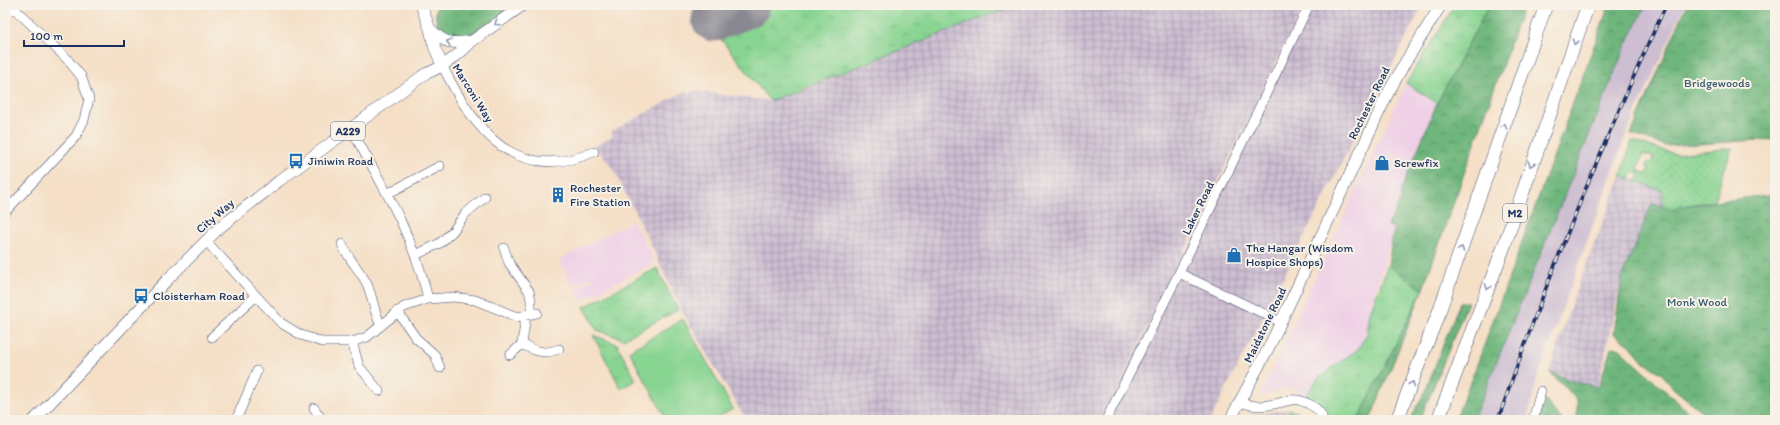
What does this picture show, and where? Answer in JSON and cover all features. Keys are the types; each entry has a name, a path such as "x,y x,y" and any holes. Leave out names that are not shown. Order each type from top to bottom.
{"highway":[{"path":"1397,420 1437,319 1546,5"},
{"name":"M2","path":"1438,420 1503,249 1588,5"}],"main road":[{"name":"A229","path":"442,65 468,46 472,41 523,5"},
{"name":"Rochester Road","path":"1330,218 1396,76 1441,5"},
{"path":"425,13 438,37 447,42 456,43 472,41"},
{"path":"425,13 434,46 442,65"},
{"path":"425,74 431,62 434,46"},
{"name":"City Way","path":"35,420 206,241 255,200 425,74 434,71 442,65"},
{"name":"Maidstone Road","path":"1230,420 1241,402 1281,322 1330,218"}],"street":[{"name":"Laker Road","path":"1106,420 1309,5"},
{"path":"5,7 17,11 66,58 81,76 88,99 84,120 76,136 5,212"},
{"name":"Marconi Way","path":"442,65 477,124 495,143 506,150 529,159 542,161 570,160 594,152"},
{"path":"351,129 387,194 416,255 428,299"},
{"path":"387,194 440,166"},
{"path":"416,255 440,243 453,231 465,214 485,198"},
{"path":"206,241 281,323 301,335 322,342 352,342 367,337 397,311 409,304 428,299 454,297 475,300 509,315 517,317 531,314"},
{"path":"342,244 346,255 366,283 376,317 381,326"},
{"path":"504,248 509,263 529,292 531,300 531,314 522,344 510,355"},
{"path":"1179,273 1281,322"},
{"path":"212,337 256,296"},
{"path":"397,311 416,338 435,355 440,368"},
{"path":"352,342 359,366 379,391"},
{"path":"522,344 540,352 551,353 559,350"},
{"path":"236,420 258,372"},
{"path":"1533,420 1541,391"},
{"path":"1241,402 1250,406 1261,406 1281,404 1291,400 1312,405 1320,412 1322,420"},
{"path":"314,408 322,420"}],"shaded area":[{"path":"1015,5 1304,5 1113,398 1313,5 1423,5 1210,420 746,420 681,309 613,168 595,146 613,136 611,132 687,90 689,93 695,91 770,101"},
{"path":"1646,5 1685,5 1625,137 1537,379 1527,420 1473,420 1625,47"},
{"path":"1406,83 1437,103 1401,190 1401,198 1388,226 1394,228 1370,312 1367,334 1357,350 1318,378 1305,397 1292,387 1259,397"},
{"path":"1621,176 1664,191 1662,206 1652,205 1622,276 1598,387 1575,382 1549,372 1574,296"},
{"path":"633,221 655,262 581,301 575,289 592,280 591,277 573,286 559,260"},
{"path":"1289,409 1291,420 1239,420 1241,417"}],"green space":[{"path":"437,5 513,5 473,35 465,39 457,39 444,33 438,25 436,19"},
{"path":"694,5 1015,5 770,101"},
{"path":"1455,5 1489,5 1437,103 1406,83"},
{"path":"1489,5 1524,5 1423,289 1388,265 1394,228 1388,226 1401,198 1401,190 1437,103"},
{"path":"1609,5 1646,5 1625,47 1473,420 1455,420 1478,362"},
{"name":"Bridgewoods","path":"1687,5 1775,5 1775,139 1666,146 1631,134"},
{"path":"1632,141 1675,154 1732,148 1714,201 1669,208 1662,206 1663,191 1621,176","holes":["1643,154 1653,157 1651,163 1648,162 1646,166 1649,168 1647,174 1638,170","1633,171 1640,174 1637,181 1630,179"]},
{"name":"Monk Wood","path":"1775,194 1775,420 1712,420 1673,388 1661,373 1645,363 1630,345 1614,334 1622,276 1652,204 1669,208"},
{"path":"1388,265 1423,289 1358,420 1332,420 1305,397 1318,378 1357,350 1367,334 1370,312"},
{"path":"657,268 678,310 623,339 597,330 584,307"},
{"path":"1421,294 1370,420 1358,420"},
{"path":"1460,302 1468,302 1420,420 1410,420 1426,389"},
{"path":"683,319 733,409 713,420 667,420 629,351"},
{"path":"593,335 617,344 636,380 621,389"},
{"path":"1614,347 1620,349 1697,420 1575,420 1577,419 1577,400 1549,372 1575,382 1599,387 1611,348"},
{"path":"1544,399 1562,420 1539,420"},
{"path":"1289,409 1312,418 1312,420 1291,420"}],"taxiway":[{"path":"725,5 728,13"}],"runway":[{"path":"714,19 748,5"}],"railway":[{"path":"1498,420 1516,367 1556,262 1598,158 1666,5"}],"place":[{"name":"Jiniwin Road","path":"296,161"},
{"name":"Screwfix","path":"1382,163"},
{"name":"Rochester Fire Station","path":"558,195"},
{"name":"The Hangar (Wisdom Hospice Shops)","path":"1234,255"},
{"name":"Cloisterham Road","path":"141,296"}]}
